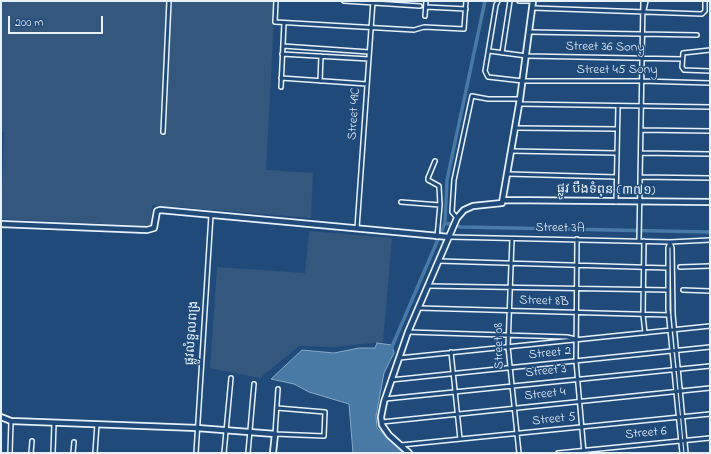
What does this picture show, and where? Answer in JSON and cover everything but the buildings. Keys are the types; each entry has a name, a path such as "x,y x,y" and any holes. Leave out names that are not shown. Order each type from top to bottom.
{"street":[{"path":"162,132 170,1"},
{"path":"276,1 275,22 414,30 424,27 464,30 466,1"},
{"path":"344,1 420,6"},
{"path":"425,16 426,1"},
{"path":"489,51 496,5 498,1"},
{"path":"502,53 510,1"},
{"path":"409,453 389,434 381,422 385,399 408,332 455,223 468,208 499,205 503,200 520,104 533,8 533,1 519,1"},
{"path":"639,239 643,12 645,1"},
{"path":"533,8 702,14 705,11 705,1"},
{"name":"Street 49C","path":"357,228 373,2"},
{"path":"426,6 466,9"},
{"path":"281,87 284,23"},
{"path":"530,32 697,35"},
{"path":"283,46 369,52"},
{"path":"319,48 321,56 320,81"},
{"path":"321,56 325,49"},
{"path":"710,50 684,52 682,59 684,70 710,71"},
{"name":"Street 36 Sony","path":"489,51 527,56 682,59"},
{"name":"Street 45 Sony","path":"489,51 485,71 488,77 523,81 642,81 710,83"},
{"path":"282,54 369,59"},
{"path":"281,78 367,84"},
{"path":"455,223 452,212 452,198 472,96 488,99 520,98"},
{"path":"520,104 710,107"},
{"path":"616,202 618,106"},
{"path":"516,128 617,129"},
{"path":"641,130 710,131"},
{"path":"511,151 617,153"},
{"path":"641,153 710,154"},
{"path":"435,161 428,180 439,186 439,237"},
{"path":"508,174 616,177"},
{"path":"640,178 710,178"},
{"name":"ផ្លូវ បឹងទំពុន (៣៧១)","path":"503,200 710,202"},
{"path":"401,202 440,205"},
{"path":"1,224 146,230 154,228 159,210 449,237"},
{"name":"ផ្លូវលំទួលពង្រ","path":"196,453 211,215"},
{"name":"Street 3A","path":"449,237 512,239 639,239 644,241 670,242 710,240"},
{"name":"Street 08","path":"512,239 508,347 519,453"},
{"path":"577,239 576,361 584,452"},
{"path":"644,241 643,315 645,332"},
{"path":"670,242 668,248 668,309 677,351 686,453"},
{"path":"670,242 672,248 673,294 672,351 682,453"},
{"path":"439,261 644,267 672,271"},
{"path":"680,267 710,266"},
{"path":"429,286 643,290 668,292 673,294"},
{"path":"683,290 710,291"},
{"name":"Street 8B","path":"418,308 669,315"},
{"path":"668,309 673,309"},
{"path":"399,358 568,342 576,339 710,326"},
{"path":"408,332 567,337 576,339"},
{"name":"Street 2","path":"391,380 710,347"},
{"path":"451,352 460,439"},
{"name":"Street 3","path":"385,399 710,366"},
{"path":"224,453 231,378"},
{"path":"248,453 254,384"},
{"name":"Street 4","path":"381,422 710,388"},
{"path":"273,453 278,389"},
{"path":"1,417 11,421 197,428 322,438 324,436 326,413 323,411 277,408"},
{"name":"Street 5","path":"401,445 710,414"},
{"path":"10,453 11,421"},
{"path":"53,453 54,423"},
{"path":"95,453 97,424"},
{"name":"Street 6","path":"558,453 584,452 710,438"},
{"path":"31,453 32,441"},
{"path":"73,453 74,442"}],"shaded area":[{"path":"1,1 275,1 266,170 313,173 311,218 152,205 151,226 1,219 4,132 1,131"},
{"path":"309,231 392,238 383,342 334,347 299,346 260,378 210,368 217,267 305,273"},
{"path":"377,343 392,345 394,353 384,373 376,416 377,428 404,453 353,453 349,404 309,392 294,384 271,379 302,350 334,353 359,348 375,348"}],"waterway":[{"path":"391,349 445,223 447,180 485,1"},
{"path":"445,223 461,227 710,232"}]}
